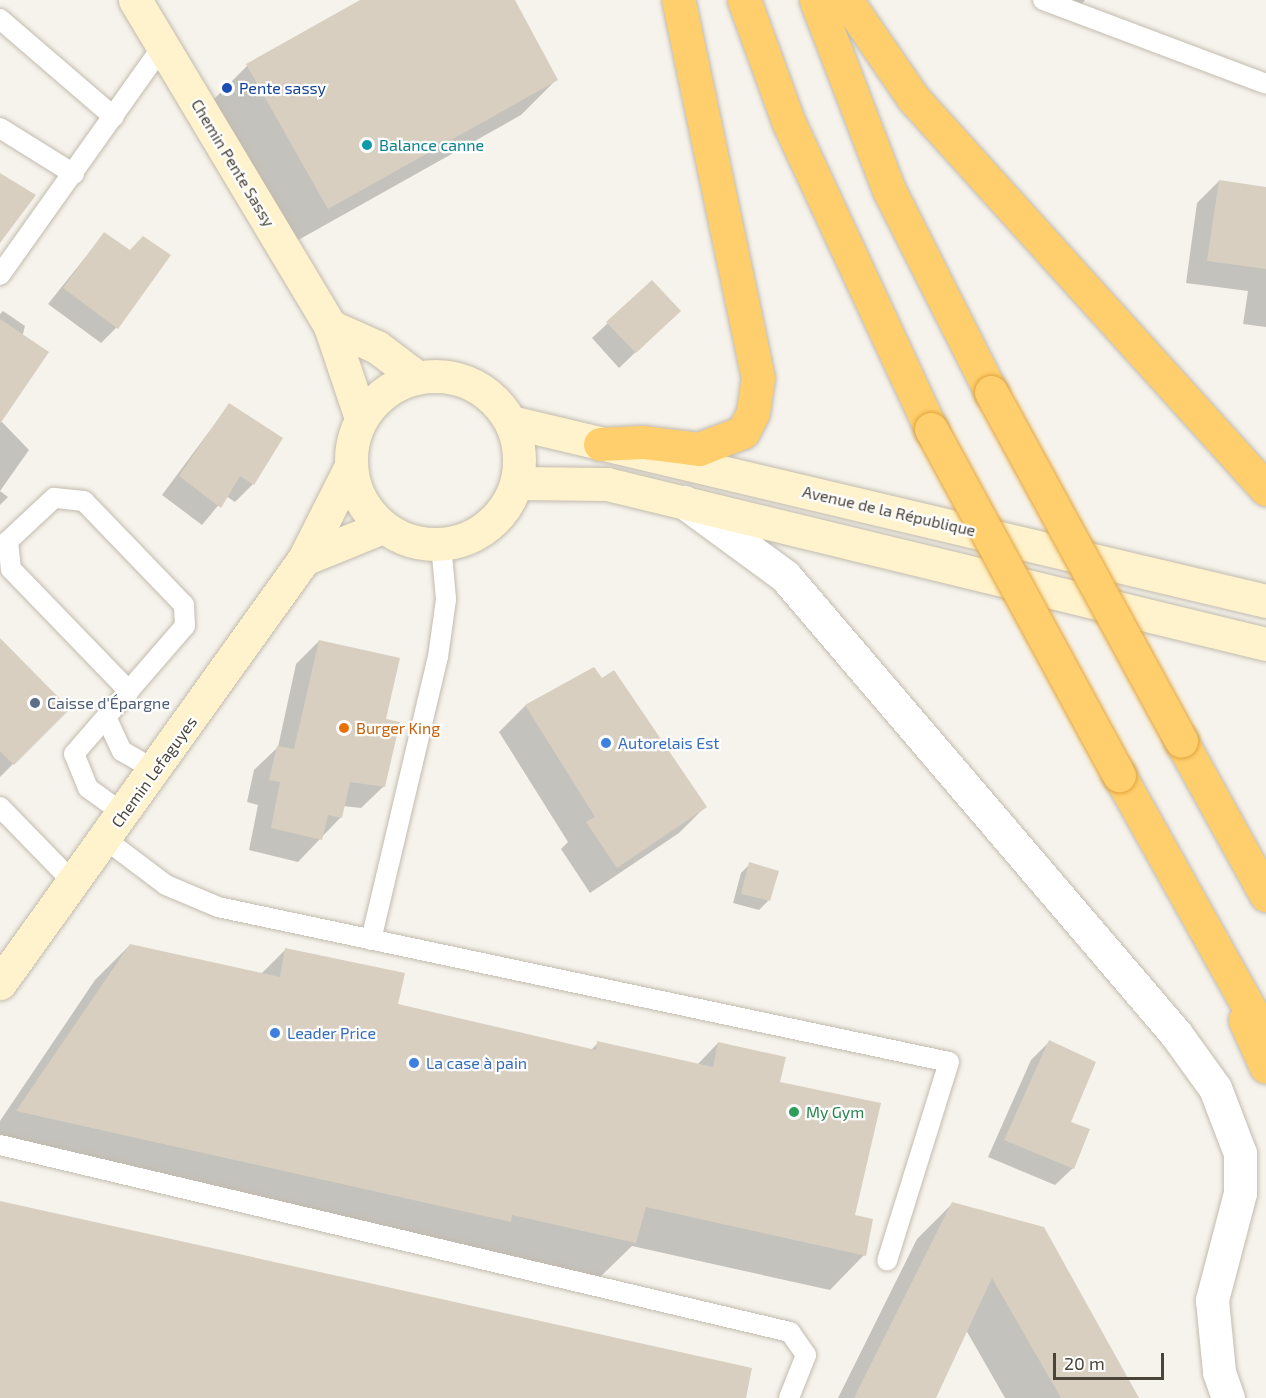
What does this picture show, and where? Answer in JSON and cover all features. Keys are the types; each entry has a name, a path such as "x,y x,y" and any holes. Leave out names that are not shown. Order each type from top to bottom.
{"highway":[{"path":"600,444 643,441 699,449 743,432 753,412 758,378 678,0"},
{"path":"744,0 788,121 932,429 1119,775 1266,1038"},
{"path":"816,0 889,190 991,392 1266,895"},
{"path":"846,0 913,98 1266,489"},
{"path":"1201,919 1266,1067"}],"main road":[{"name":"Chemin Pente Sassy","path":"135,0 330,326 361,418"},
{"path":"330,326 377,347 418,378"},
{"path":"437,375 472,384 511,422 520,453 517,483 509,502 480,532 441,544 421,544 383,527 356,491 350,468 361,418 385,393 418,378 437,375"},
{"name":"Avenue de la République","path":"511,422 1266,601"},
{"name":"Chemin Lefaguyes","path":"0,983 156,771 304,559 350,468"},
{"path":"517,483 608,484 1266,644"},
{"path":"304,559 383,527"}],"street":[{"path":"683,501 785,576 1176,1034 1215,1088 1240,1153 1240,1193 1212,1300 1219,1372 1228,1398"}],"lane":[{"path":"1042,0 1266,84"},
{"path":"0,19 114,117"},
{"path":"0,275 163,46"},
{"path":"0,128 74,174"},
{"path":"129,691 11,569 8,541 54,498 84,501 183,605 185,626 129,691 74,754 88,788 115,826 166,885 218,907 949,1062 887,1261"},
{"path":"371,940 438,657 446,599 441,544"},
{"path":"106,717 122,751 156,771"},
{"path":"0,807 73,882"},
{"path":"0,1145 790,1332 806,1355 789,1398"}],"building":[{"name":"Balance canne","path":"360,0 515,0 558,80 328,209 246,64"},
{"path":"0,173 36,195 0,243"},
{"path":"1219,180 1266,187 1266,269 1207,261"},
{"path":"104,232 130,250 143,236 171,255 118,329 63,288"},
{"path":"652,280 681,311 636,353 606,322"},
{"path":"0,319 49,352 0,424"},
{"path":"229,403 283,438 254,485 240,476 221,508 179,476"},
{"path":"0,638 70,709 14,765 0,751"},
{"path":"319,640 400,658 386,719 400,722 385,787 350,782 342,818 328,815 322,840 271,828 280,782 269,780 277,746 294,749"},
{"path":"594,667 602,678 614,670 707,807 617,868 586,822 595,817 525,705"},
{"path":"749,862 779,871 770,901 741,894"},
{"path":"130,944 280,977 285,948 405,973 398,1004 596,1050 597,1041 713,1067 718,1042 786,1057 780,1082 881,1103 855,1215 873,1219 866,1256 646,1207 636,1243 512,1215 511,1222 16,1111"},
{"path":"1049,1040 1096,1062 1071,1122 1090,1129 1074,1169 1004,1140"},
{"path":"0,1201 752,1368 746,1398 0,1398"},
{"path":"952,1202 1044,1227 1139,1398 1061,1398 992,1278 936,1398 854,1398"}],"place":[{"name":"Pente sassy","path":"227,88"},
{"name":"Balance canne","path":"367,145"},
{"name":"Caisse d'Épargne","path":"35,703"},
{"name":"Burger King","path":"344,728"},
{"name":"Autorelais Est","path":"606,743"},
{"name":"Leader Price","path":"275,1033"},
{"name":"La case à pain","path":"414,1063"},
{"name":"My Gym","path":"794,1112"}]}
